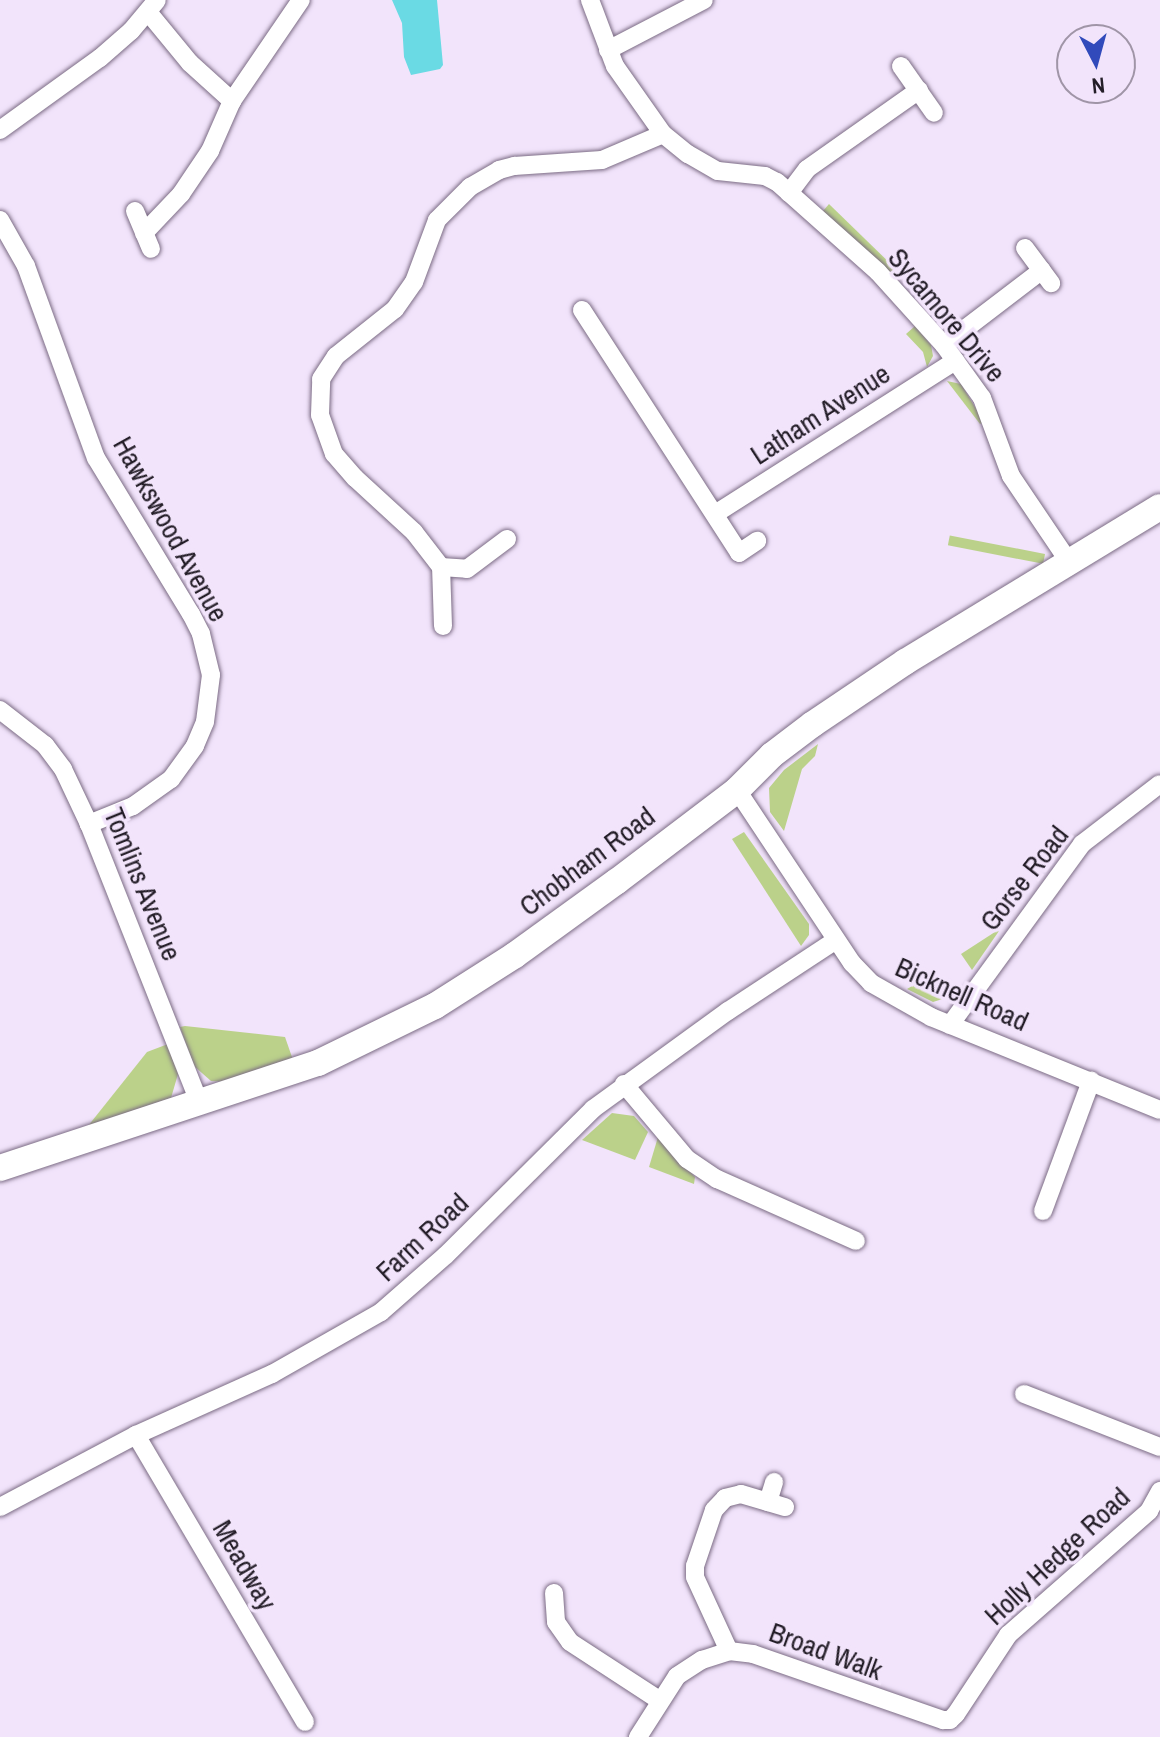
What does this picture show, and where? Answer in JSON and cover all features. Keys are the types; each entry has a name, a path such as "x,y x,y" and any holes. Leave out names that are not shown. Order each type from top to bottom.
{"main road":[{"name":"Chobham Road","path":"0,1168 331,1057 435,1006 515,955 737,790 772,755 813,724 905,662 1160,507"}],"street":[{"path":"135,211 147,241 210,151 232,101 301,0"},
{"path":"443,626 441,567 414,532 355,478 334,454 320,415 321,379 336,356 395,309 414,282 437,220 470,187 499,170 514,166 602,160 663,134 629,90 608,50 590,0"},
{"path":"608,50 704,0"},
{"path":"0,130 100,58 153,6 190,63 232,101"},
{"path":"901,66 934,113"},
{"path":"789,193 807,169 919,90"},
{"path":"0,107 20,116"},
{"name":"Sycamore Drive","path":"663,134 688,154 718,171 765,176 789,193 878,272 950,353 988,409 1011,476 1069,562"},
{"name":"Hawkswood Avenue","path":"0,220 26,266 96,458 191,614 201,634 211,675 205,722 195,746 171,779 133,806 89,824"},
{"name":"Latham Avenue","path":"715,514 950,353 1046,276 1025,248"},
{"path":"582,310 739,553 757,541"},
{"path":"441,567 467,569 507,539"},
{"name":"Tomlins Avenue","path":"0,710 45,745 63,769 89,824 199,1102"},
{"name":"Gorse Road","path":"950,1025 1082,844 1160,784"},
{"name":"Bicknell Road","path":"737,790 836,940 862,976 880,990 950,1025 1160,1110"},
{"name":"Farm Road","path":"0,1507 136,1435 272,1374 381,1312 502,1201 567,1133 624,1084 836,940"},
{"path":"1043,1211 1091,1081"},
{"path":"624,1084 687,1159 717,1179 856,1241"},
{"path":"1044,1382 1030,1397 1160,1447"},
{"name":"Meadway","path":"136,1435 305,1722"},
{"path":"729,1651 695,1577 695,1566 714,1510 725,1498 741,1494 776,1505 774,1482"},
{"name":"Holly Hedge Road","path":"942,1729 956,1714 1008,1635 1149,1511 1160,1491"},
{"path":"554,1593 556,1622 570,1642 659,1700"},
{"name":"Broad Walk","path":"638,1737 659,1700 684,1670 729,1651 753,1654 942,1729"}],"green space":[{"path":"829,204 899,272 893,277 823,211"},
{"path":"915,326 931,345 933,356 927,367 923,352 906,334"},
{"path":"947,381 961,384 984,422 980,424"},
{"path":"950,535 1045,554 1043,564 948,545"},
{"path":"818,744 815,756 802,769 784,831 770,812 769,788 784,770"},
{"path":"744,832 809,924 809,935 801,946 732,839"},
{"path":"999,931 972,970 961,954"},
{"path":"919,982 952,996 933,1002 907,989"},
{"path":"180,1027 285,1037 293,1060 227,1082 211,1081 194,1066"},
{"path":"168,1044 178,1074 171,1098 88,1126 147,1052"},
{"path":"612,1113 634,1116 648,1132 635,1160 582,1140"},
{"path":"658,1137 695,1177 694,1184 649,1167"}],"water":[{"path":"392,0 437,0 443,65 440,69 411,75 404,57 402,23"}]}
